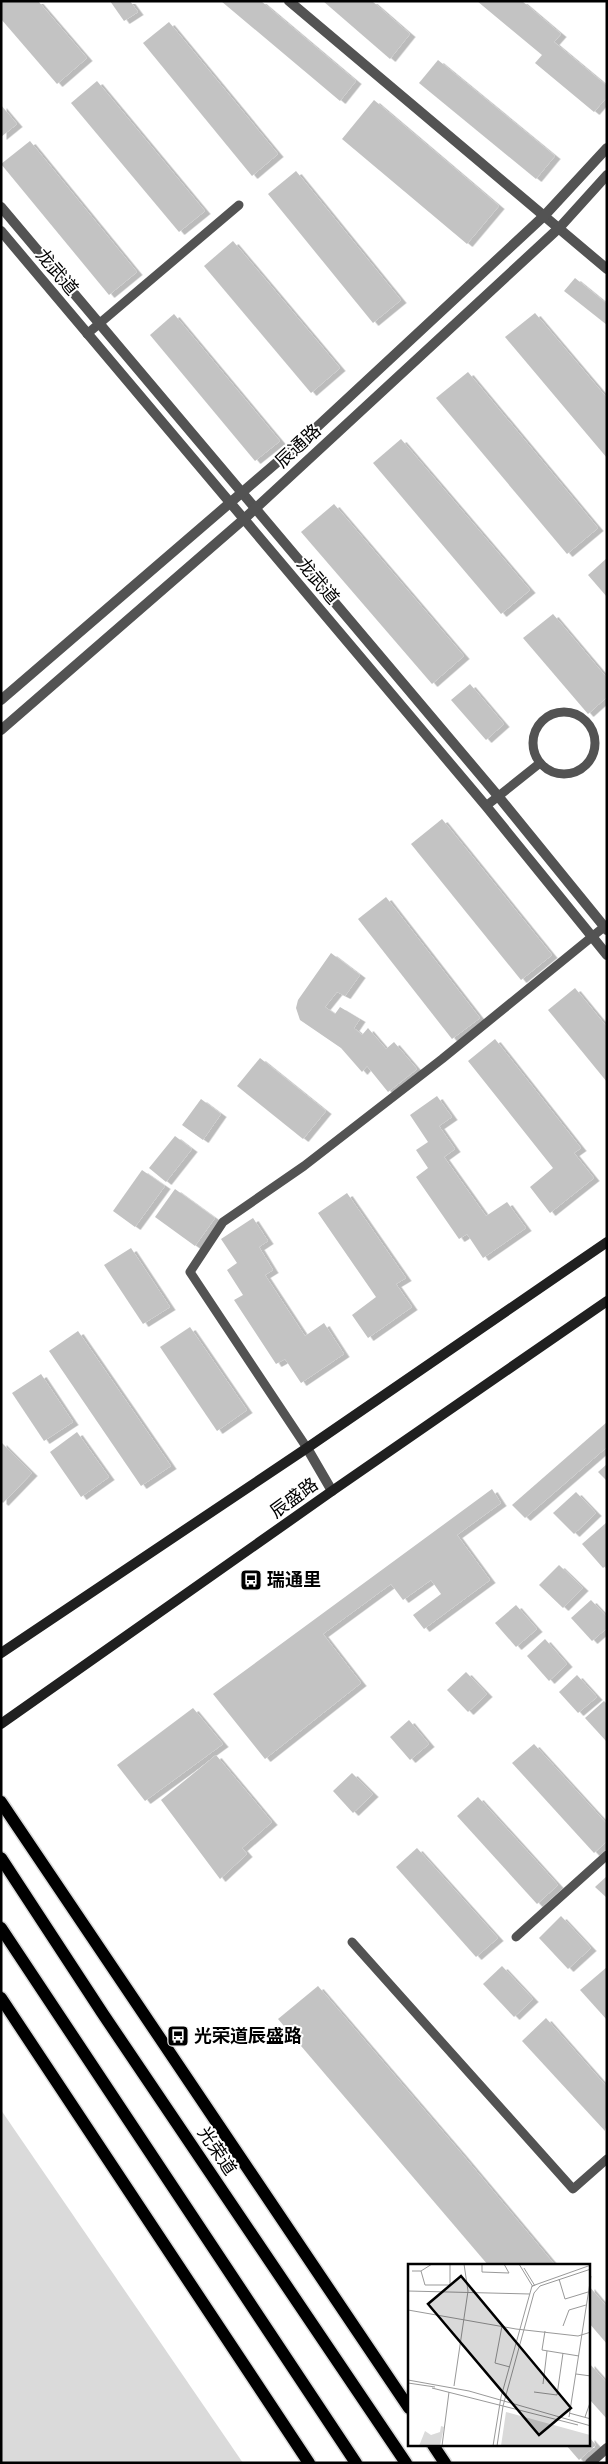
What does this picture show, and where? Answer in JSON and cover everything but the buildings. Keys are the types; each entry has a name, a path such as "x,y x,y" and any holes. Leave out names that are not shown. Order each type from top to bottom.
{"main road":[{"name":"辰盛路","path":"1,1652 307,1448 607,1242"},
{"name":"辰盛路","path":"1,1724 332,1491 607,1301"},
{"path":"1,1802 408,2407"},
{"name":"光荣道","path":"1,1858 406,2463"},
{"path":"1,1928 356,2463"},
{"path":"1,1998 309,2463"},
{"path":"435,2446 445,2463"}],"street":[{"path":"289,1 560,227 607,269"},
{"name":"辰通路","path":"1,700 310,433 545,215 607,148"},
{"name":"辰通路","path":"1,730 244,519 560,227 607,175"},
{"path":"1,207 498,796 605,929"},
{"name":"龙武道","path":"1,232 486,806 607,955"},
{"path":"307,1448 332,1491"},
{"path":"590,2463 607,2448"}],"lane":[{"path":"87,334 239,205"},
{"path":"564,712 583,718 590,725 594,734 595,745 593,755 587,764 578,771 558,774 548,770 540,763 535,754 534,734 545,718 554,713 564,712"},
{"path":"486,806 540,763"},
{"path":"307,1448 190,1272 223,1222 304,1166 442,1059 592,936 605,929"},
{"path":"516,1937 607,1855"},
{"path":"352,1942 573,2189 607,2159"}],"shaded area":[{"path":"1,2110 243,2463 1,2463"}],"place":[{"name":"瑞通里","path":"251,1580"},
{"name":"光荣道辰盛路","path":"178,2036"}]}
